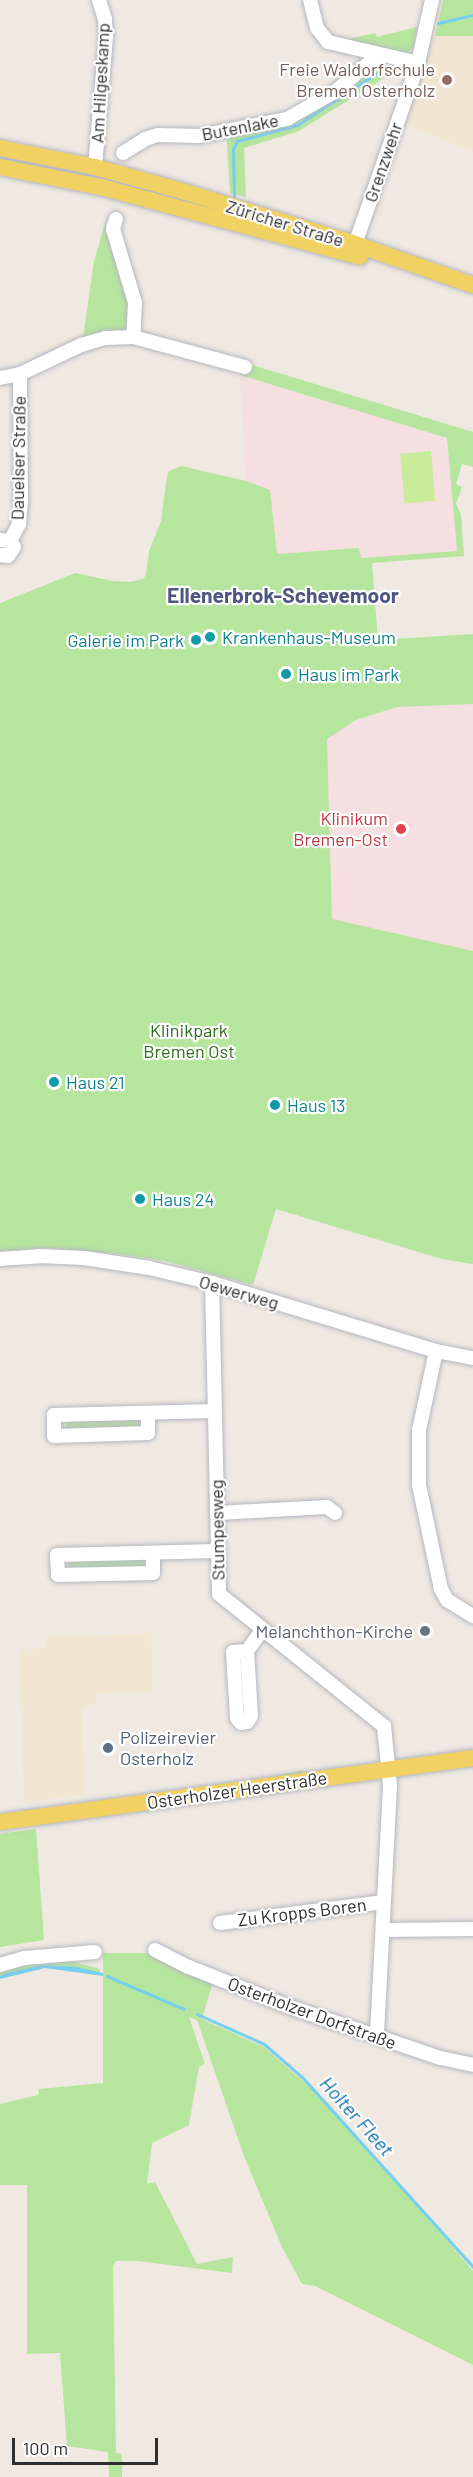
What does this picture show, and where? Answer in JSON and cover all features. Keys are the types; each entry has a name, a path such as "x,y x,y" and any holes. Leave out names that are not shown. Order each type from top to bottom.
{"main road":[{"name":"Züricher Straße","path":"0,148 95,167 261,223 473,285"},
{"name":"Züricher Straße","path":"0,167 261,223"},
{"path":"62,179 95,167 105,188"},
{"name":"Züricher Straße","path":"353,249 473,297"},
{"name":"Osterholzer Heerstraße","path":"0,1822 473,1758"}],"street":[{"name":"Am Hilgeskamp","path":"95,167 106,35 105,19 99,0"},
{"path":"310,0 317,28 328,42 418,63"},
{"name":"Grenzwehr","path":"353,249 418,63 432,0"},
{"name":"Butenlake","path":"123,153 145,139 158,135 199,136 287,119 336,91 378,55"},
{"path":"116,219 113,230 135,303 133,337"},
{"path":"0,378 20,374 81,345 105,338 133,337 244,367"},
{"name":"Dauelser Straße","path":"0,555 11,554 14,547 5,541 19,524 21,499 20,374"},
{"name":"Oewerweg","path":"0,1259 39,1256 84,1258 149,1268 212,1283 436,1351 473,1358"},
{"name":"Stumpesweg","path":"212,1283 219,1594 384,1726 388,1769"},
{"path":"436,1351 419,1430 419,1485 441,1589 447,1600 473,1616"},
{"path":"148,1413 148,1433 54,1436 54,1415 214,1411"},
{"path":"217,1512 327,1507 335,1512"},
{"path":"153,1553 153,1573 58,1575 57,1555 217,1551"},
{"path":"247,1651 262,1630"},
{"name":"Zu Kropps Boren","path":"377,2036 390,1786 388,1769"},
{"name":"Zu Kropps Boren","path":"220,1923 384,1902"},
{"path":"383,1930 473,1929"},
{"name":"Osterholzer Dorfstraße","path":"155,1950 228,1983 377,2036 473,2065"},
{"path":"0,1965 26,1958 95,1952"}],"shaded area":[{"name":"Freie Waldorfschule Bremen Osterholz","path":"435,36 473,36 473,152 406,124"},
{"path":"240,375 447,438 457,552 360,558 359,548 276,554 270,490 246,481"},
{"name":"Klinikum Bremen-Ost","path":"473,704 473,951 332,920 327,739 356,720 397,707"},
{"path":"151,1633 153,1691 98,1694 96,1703 82,1707 84,1794 24,1803 19,1650 45,1648 45,1637"}],"green space":[{"path":"443,0 473,0 473,36 435,36"},
{"path":"417,27 413,48 406,54 345,40 375,33 377,37"},
{"path":"366,61 397,70 299,131 244,148 246,197 230,193 226,126 281,116 306,105"},
{"path":"105,224 132,307 132,332 118,331 83,339 94,261"},
{"name":"Klinikpark Bremen Ost","path":"239,361 473,432 473,467 462,464 456,484 462,487 456,504 461,514 464,556 372,563 378,640 473,634 473,704 397,707 356,720 327,739 332,919 473,951 473,1264 442,1259 276,1209 253,1285 165,1261 119,1254 48,1248 0,1251 0,603 75,573 112,581 130,582 143,579 146,575 149,551 161,521 167,476 169,471 181,466 246,481 270,490 277,554 359,548 361,558 457,551 447,438 240,375"},
{"path":"431,451 435,501 404,504 400,454"},
{"path":"66,1416 139,1416 139,1430 66,1430"},
{"path":"143,1557 144,1570 70,1575 69,1562"},
{"path":"302,1770 303,1774 195,1801 194,1797"},
{"path":"36,1829 44,1940 0,1947 0,1834"},
{"path":"103,1953 156,1953 213,1982 202,2019 264,2047 328,2103 473,2271 473,2365 315,2286 302,2284 282,2247 244,2156 197,2020 189,2017 205,2064 199,2067 189,2125 152,2143 147,2184 155,2182 197,2264 233,2257 232,2273 139,2261 116,2261 113,2266 116,2453 122,2454 122,2477 109,2477 108,2452 67,2446 60,2353 27,2354 27,2185 0,2185 0,2104 38,2095 39,2089 103,2083"},
{"path":"74,1962 100,1969 100,1972 43,1965 0,1976 0,1969 21,1964"}],"water":[{"path":"43,1965 77,1967 103,1973 103,1976 45,1968 0,1979 0,1976 6,1973"}],"waterway":[{"path":"438,23 473,15"},
{"path":"234,198 233,149 237,141 297,125 388,66"},
{"name":"Holter Fleet","path":"107,1976 184,2009"},
{"name":"Holter Fleet","path":"197,2014 264,2044 302,2077 473,2267"}],"place":[{"name":"Freie Waldorfschule Bremen Osterholz","path":"447,80"},
{"name":"Krankenhaus-Museum","path":"210,637"},
{"name":"Galerie im Park","path":"196,640"},
{"name":"Haus im Park","path":"286,674"},
{"name":"Klinikum Bremen-Ost","path":"401,829"},
{"name":"Haus 21","path":"54,1082"},
{"name":"Haus 13","path":"275,1105"},
{"name":"Haus 24","path":"140,1199"},
{"name":"Melanchthon-Kirche","path":"425,1631"},
{"name":"Polizeirevier Osterholz","path":"108,1748"}],"district":[{"name":"Ellenerbrok-Schevemoor","path":"283,595"}]}
